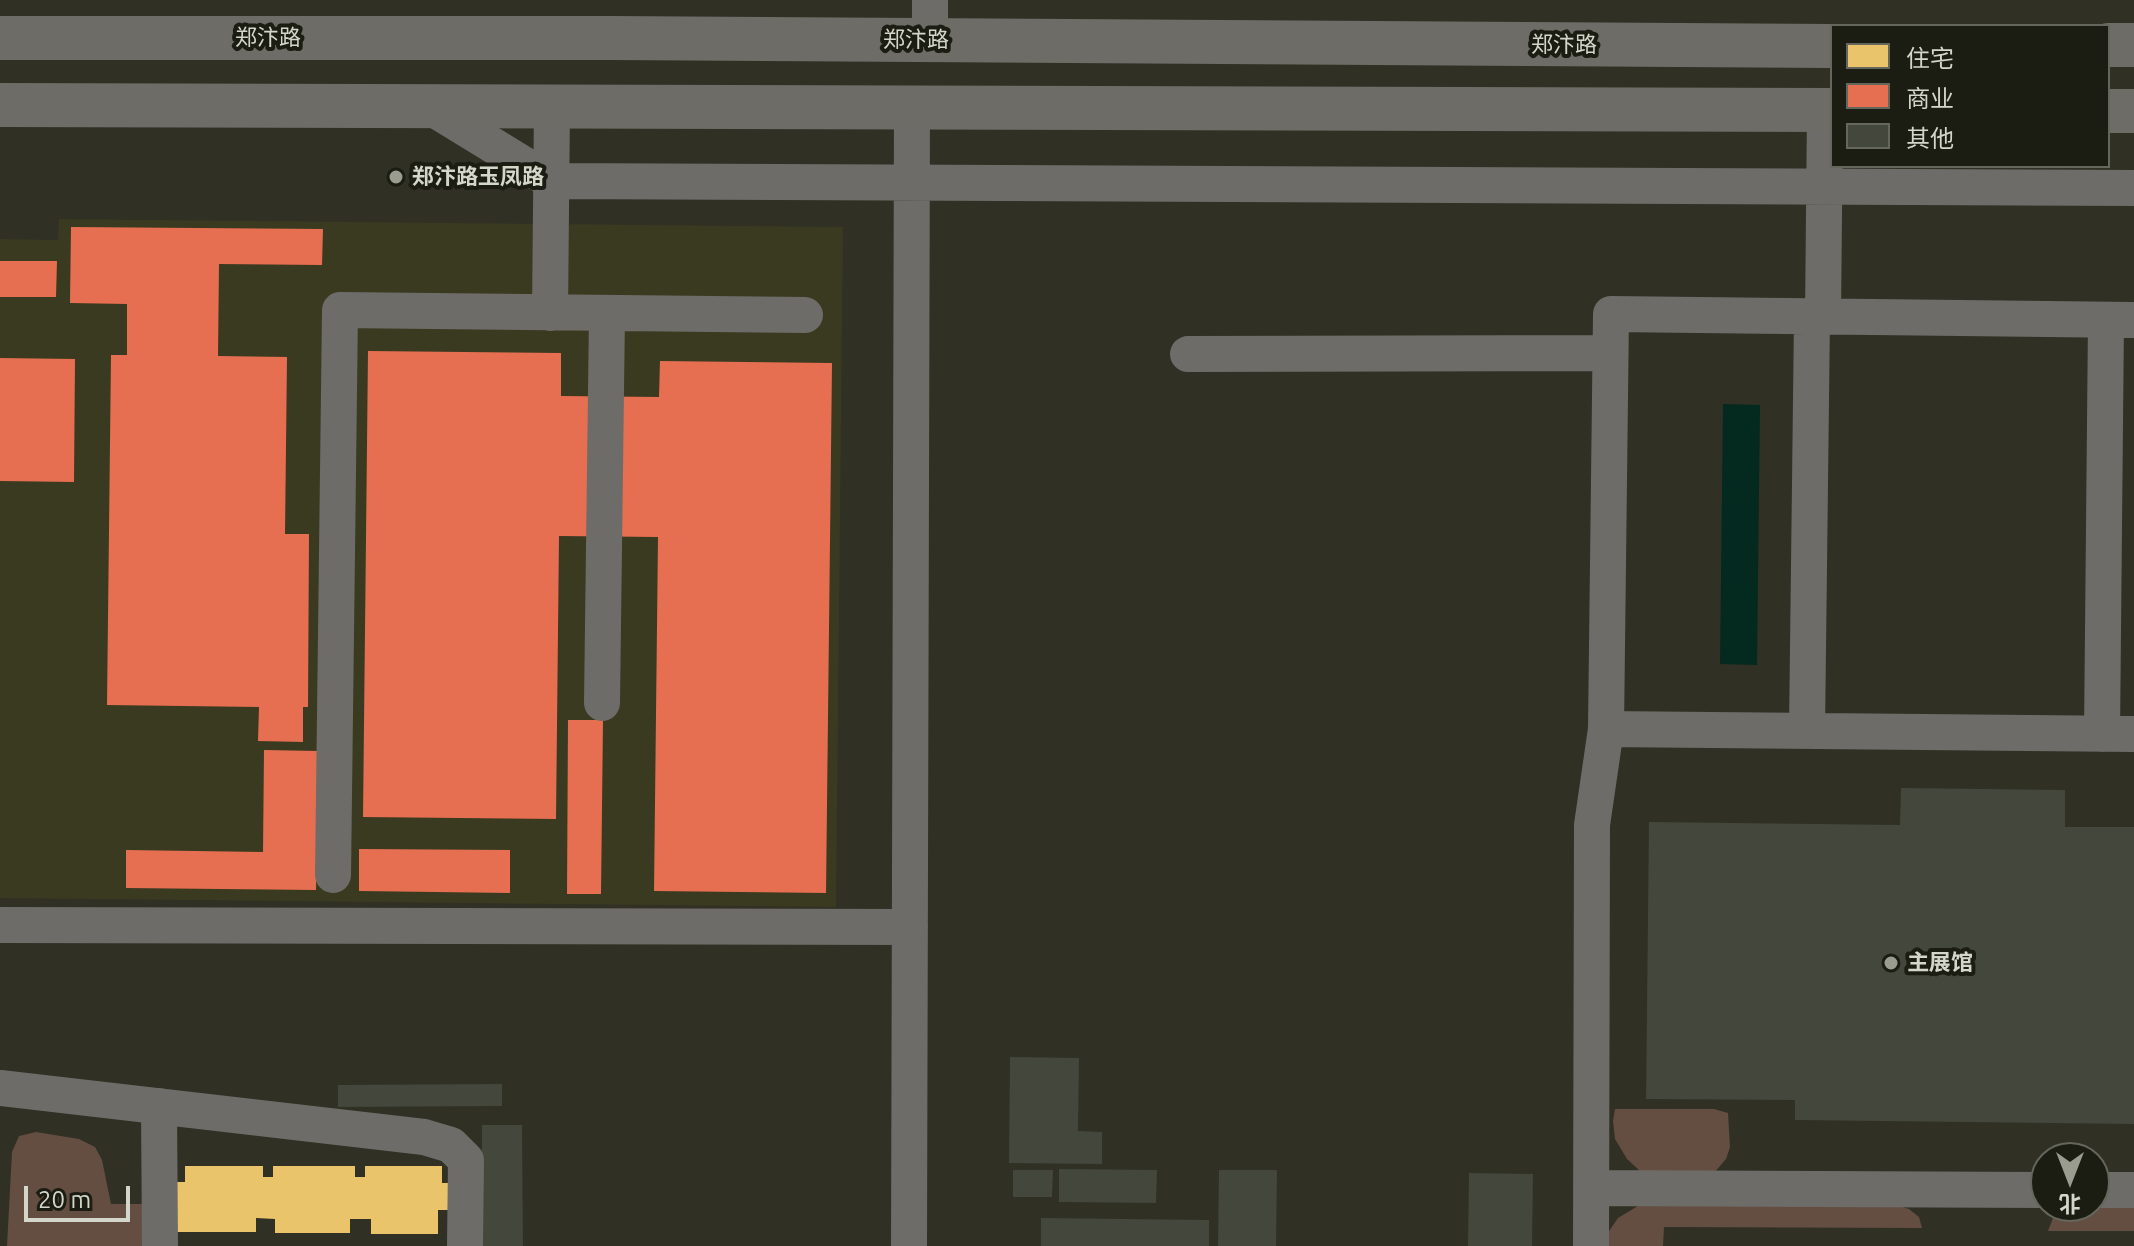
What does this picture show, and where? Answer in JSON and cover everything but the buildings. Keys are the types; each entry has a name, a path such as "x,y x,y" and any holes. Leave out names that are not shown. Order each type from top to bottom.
{"main road":[{"name":"郑汴路","path":"0,38 930,20 1830,46"},
{"path":"2110,45 2134,45"},
{"path":"0,105 1829,110"},
{"path":"2110,111 2134,111"}],"street":[{"path":"427,105 551,181 2134,188"},
{"path":"550,313 552,105"},
{"path":"909,1246 912,107"},
{"path":"1807,731 1817,317 1829,110"},
{"path":"333,875 340,310 805,315"},
{"path":"602,703 607,313"},
{"path":"1591,1246 1592,825 1606,729 1611,314 2120,320 2118,734 1606,729"},
{"path":"1188,354 1610,353"},
{"path":"0,925 910,927"},
{"path":"0,1088 424,1137 451,1145 466,1160 465,1246"},
{"path":"159,1106 160,1246"},
{"path":"1591,1188 2030,1190"},
{"path":"2110,1190 2134,1190"}],"shaded area":[{"path":"59,219 843,227 836,907 0,898 0,239 58,240"},
{"path":"1723,404 1760,405 1757,665 1720,664"},
{"path":"1615,1109 1714,1109 1728,1113 1730,1147 1726,1159 1714,1173 1641,1172 1627,1159 1615,1139"},
{"path":"36,1132 79,1139 95,1147 102,1160 111,1204 145,1204 146,1246 7,1246 12,1152 19,1136"},
{"path":"1885,1202 1909,1209 1919,1217 1922,1228 1664,1227 1663,1246 1606,1246 1607,1234 1618,1218 1641,1204"},
{"path":"2134,1202 2134,1231 2048,1231 2051,1222 2110,1222 2110,1203"}],"place":[{"name":"郑汴路玉凤路","path":"396,177"},
{"name":"主展馆","path":"1891,963"}]}
